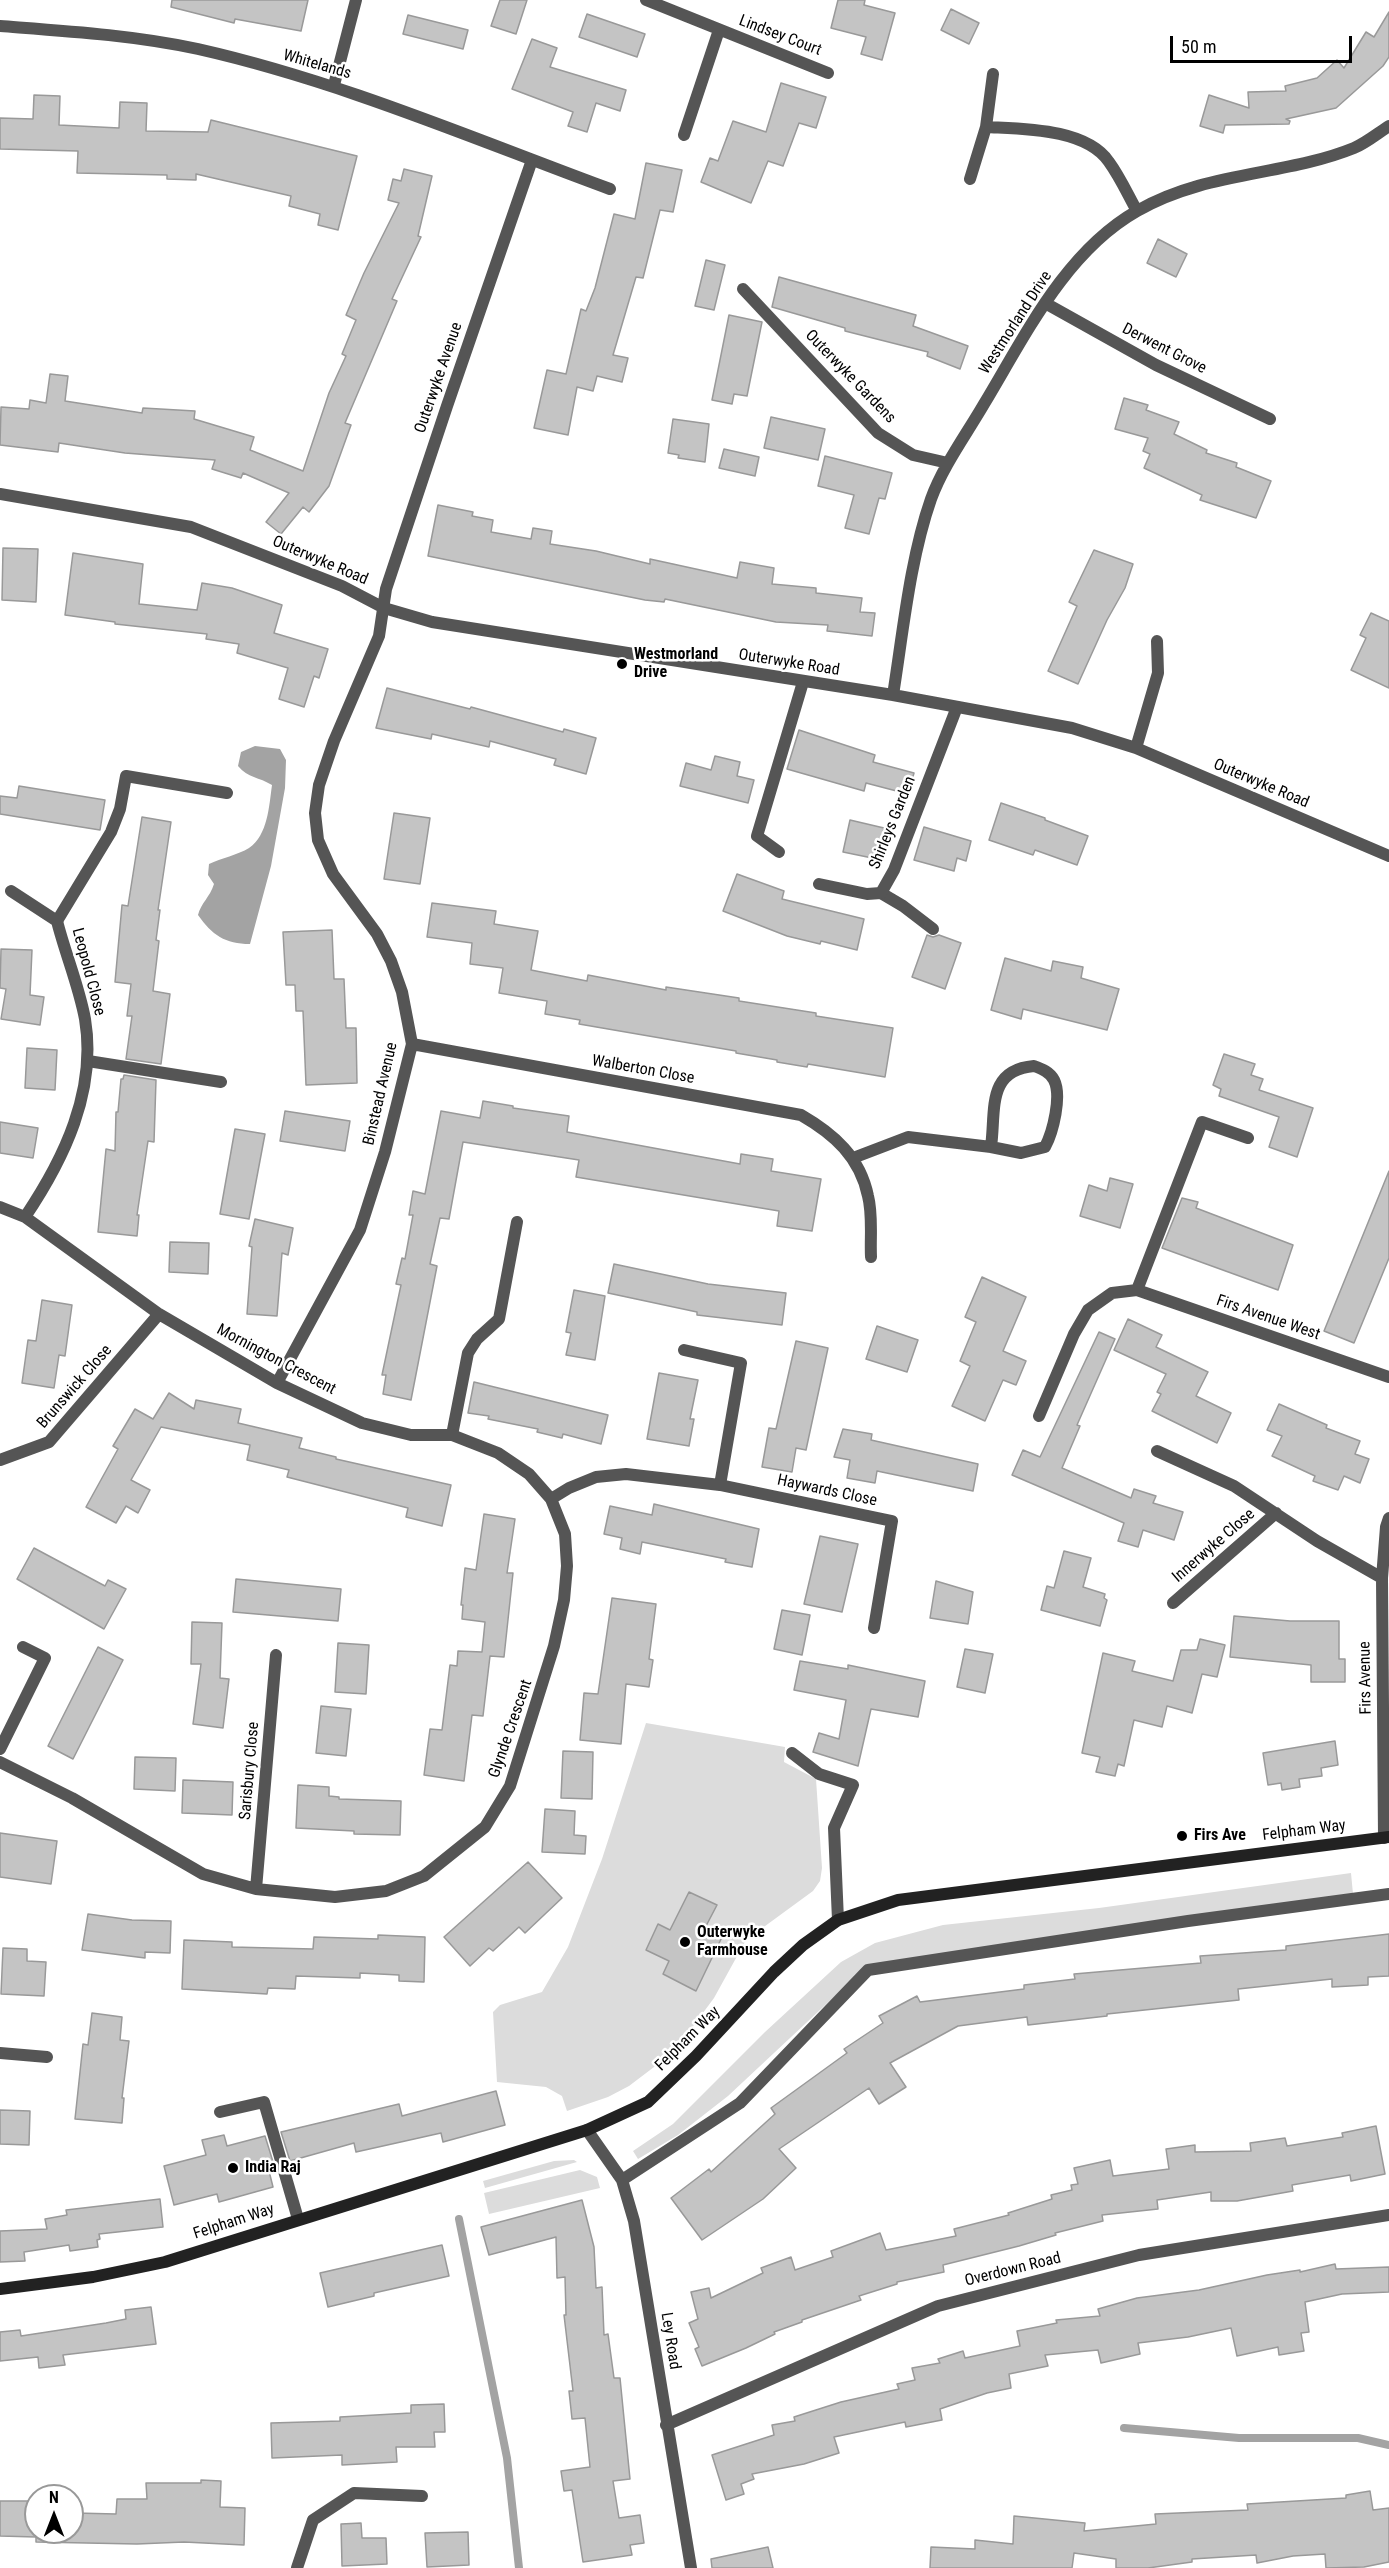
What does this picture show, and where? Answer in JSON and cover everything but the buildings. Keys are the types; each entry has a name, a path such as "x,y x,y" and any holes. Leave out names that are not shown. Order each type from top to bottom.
{"main road":[{"name":"Felpham Way","path":"0,2289 93,2277 165,2262 587,2130 648,2102 696,2056 774,1972 803,1945 838,1920 898,1900 1387,1837"}],"street":[{"path":"334,85 356,0"},
{"name":"Lindsey Court","path":"646,0 828,73"},
{"name":"Whitelands","path":"0,26 104,34 198,49 334,85 610,189"},
{"name":"Lindsey Court","path":"684,135 719,30"},
{"path":"970,179 986,127 993,74"},
{"name":"Westmorland Drive","path":"893,695 913,572 931,499 948,463 1046,303 1083,256 1106,234 1137,211 1186,190 1236,175 1304,162 1355,147 1389,126"},
{"path":"986,127 1037,130 1084,142 1109,160 1137,211"},
{"name":"Outerwyke Avenue","path":"384,608 390,578 532,160"},
{"name":"Outerwyke Gardens","path":"743,289 878,433 913,455 948,463"},
{"name":"Derwent Grove","path":"1046,303 1156,365 1270,419"},
{"name":"Outerwyke Road","path":"0,494 190,527 342,586 384,608 432,622 893,695 1072,728 1136,748 1389,856"},
{"name":"Binstead Avenue","path":"278,1383 360,1230 385,1152 412,1044 402,992 391,961 377,934 333,874 318,840 315,813 322,774 379,636 384,608"},
{"path":"1136,748 1158,673 1156,641"},
{"path":"779,852 757,836 803,682"},
{"name":"Shirleys Garden","path":"819,884 867,894 881,893 894,870 957,707"},
{"path":"57,921 111,832 120,809 126,776 227,793"},
{"name":"Leopold Close","path":"11,891 57,921 85,1018 88,1061 80,1106 66,1148 25,1217"},
{"path":"881,893 903,906 933,929"},
{"name":"Walberton Close","path":"412,1044 801,1115 828,1130 853,1158 868,1196 871,1257"},
{"path":"88,1061 221,1082"},
{"path":"853,1158 908,1137 1021,1153 1046,1147 1053,1125 1057,1089 1053,1079 1046,1071 1034,1066 1019,1068 1006,1075 999,1084 991,1147"},
{"path":"1039,1416 1074,1334 1088,1310 1112,1293 1137,1290 1202,1122 1248,1138"},
{"name":"Mornington Crescent","path":"0,1207 25,1217 159,1314 278,1383 362,1423 411,1435 452,1435 498,1453 529,1474 551,1499"},
{"path":"452,1435 468,1353 477,1339 499,1319 517,1222"},
{"name":"Firs Avenue West","path":"1137,1290 1389,1377"},
{"name":"Brunswick Close","path":"0,1460 49,1442 159,1314"},
{"path":"684,1350 741,1363 720,1485"},
{"name":"Innerwyke Close","path":"1156,1451 1234,1486 1317,1541 1382,1578"},
{"name":"Haywards Close","path":"551,1499 569,1488 596,1477 626,1474 720,1485 892,1521 874,1628"},
{"name":"Glynde Crescent","path":"0,1762 72,1798 203,1874 256,1889 336,1897 386,1891 424,1876 485,1827 510,1786 554,1646 564,1600 567,1566 565,1534 551,1499"},
{"name":"Innerwyke Close","path":"1173,1603 1276,1513"},
{"name":"Firs Avenue","path":"1387,1837 1382,1578 1386,1527 1389,1518"},
{"path":"0,1749 45,1658 23,1647"},
{"name":"Sarisbury Close","path":"256,1889 276,1655"},
{"path":"792,1754 819,1774 853,1785 834,1828 838,1920"},
{"path":"622,2180 740,2103 868,1970 1188,1921 1389,1894"},
{"path":"0,2053 47,2057"},
{"path":"220,2112 264,2102 298,2219"},
{"name":"Ley Road","path":"587,2130 622,2180 634,2221 691,2568"},
{"name":"Overdown Road","path":"666,2425 938,2306 1139,2255 1389,2215"},
{"path":"297,2568 313,2520 354,2493 422,2496"}],"shaded area":[{"path":"255,746 280,749 286,760 285,788 271,866 250,944 241,944 226,940 214,933 198,915 214,884 208,875 209,864 249,848 264,828 272,785 250,775 238,766 241,752"},
{"path":"646,1723 785,1747 784,1762 816,1779 822,1868 820,1881 813,1891 746,1940 714,1998 694,2025 658,2064 629,2086 608,2097 567,2111 562,2096 546,2087 497,2082 493,2012 500,2005 542,1992 568,1947 602,1859"},
{"path":"1351,1873 1353,1894 867,1966 728,2096 678,2135 638,2159 633,2151 673,2124 765,2032 841,1962 875,1943 943,1925 1099,1908"},
{"path":"574,2160 577,2162 485,2188 483,2181 554,2161"},
{"path":"580,2170 597,2177 600,2188 489,2214 484,2193"}],"waterway":[{"path":"459,2219 507,2458 519,2568"},
{"path":"1124,2428 1239,2438 1358,2438 1389,2445"}],"place":[{"name":"Westmorland Drive","path":"622,664"},
{"name":"Firs Ave","path":"1182,1836"},
{"name":"Outerwyke Farmhouse","path":"685,1942"},
{"name":"India Raj","path":"233,2168"}]}
